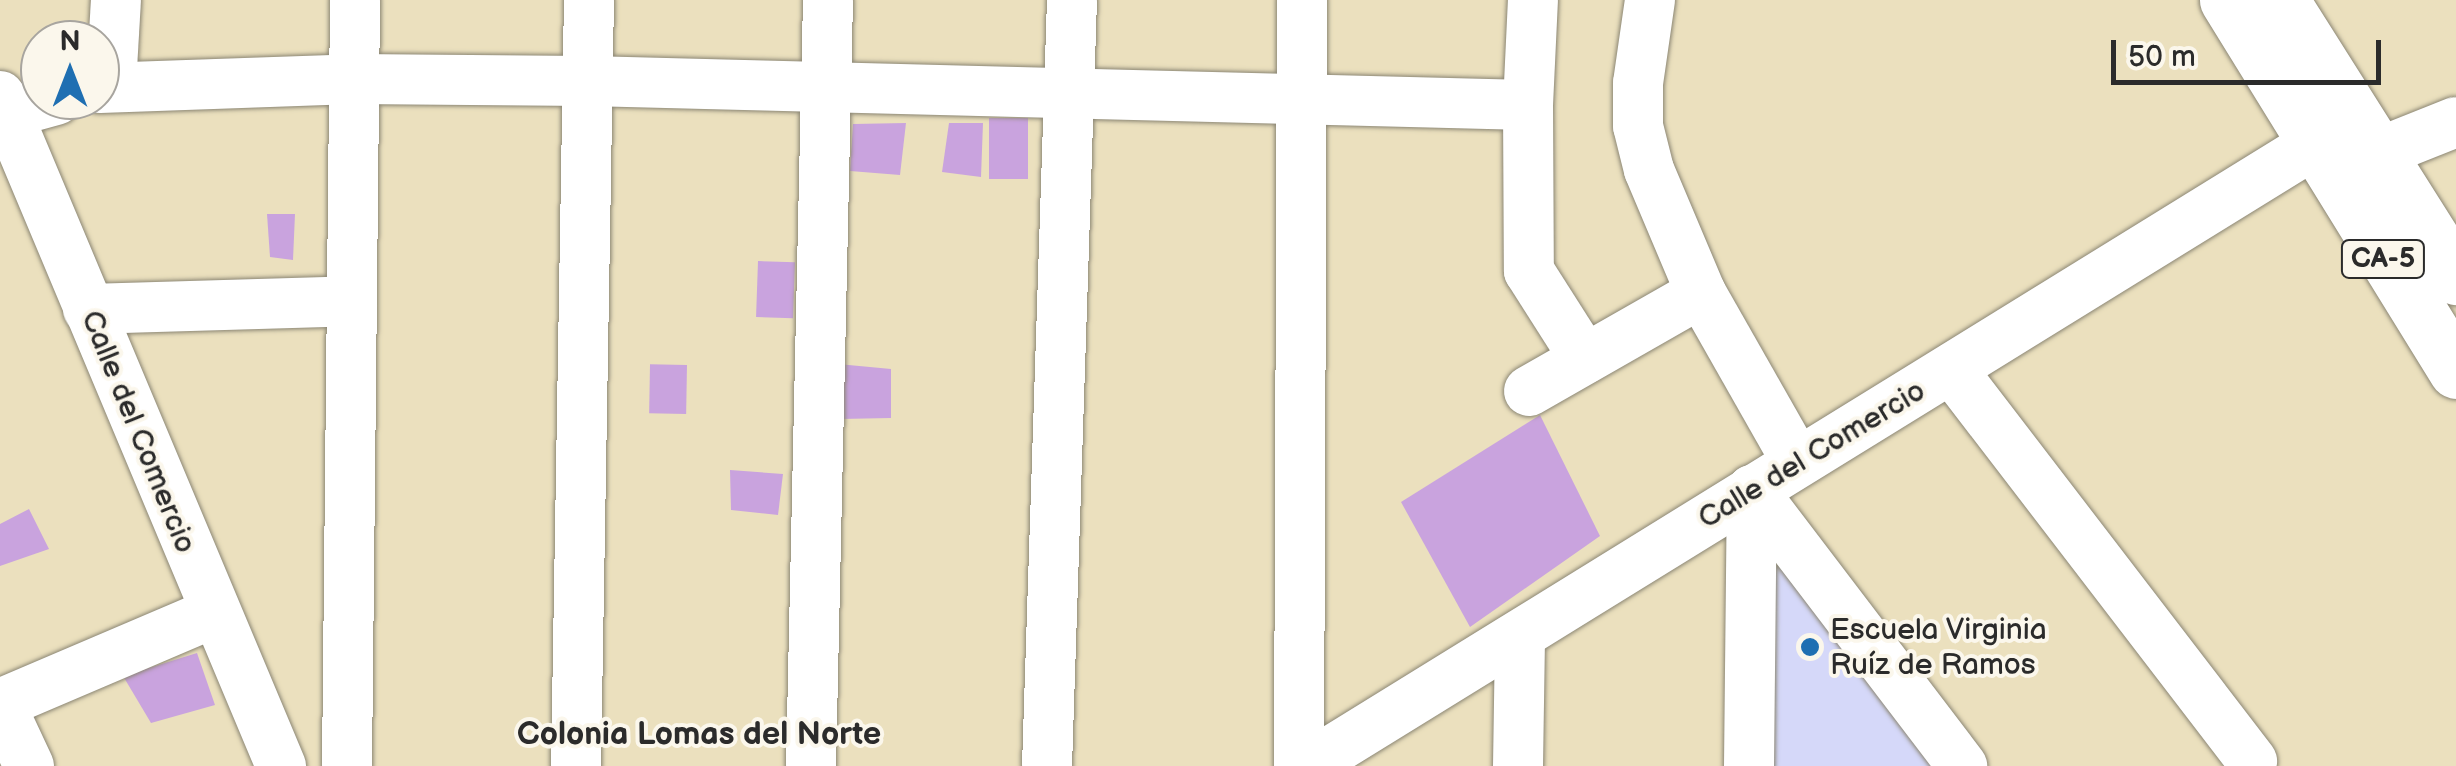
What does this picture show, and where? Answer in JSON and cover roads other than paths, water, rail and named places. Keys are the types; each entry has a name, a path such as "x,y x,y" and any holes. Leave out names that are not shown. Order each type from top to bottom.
{"highway":[{"name":"CA-5","path":"2227,0 2456,371"},
{"name":"CA-5","path":"2281,0 2374,155 2456,277"}],"street":[{"path":"347,766 355,0"},
{"path":"576,766 589,0"},
{"path":"811,766 828,0"},
{"path":"1047,766 1072,0"},
{"path":"1299,766 1302,0"},
{"path":"1533,0 1528,105 1529,271 1586,358"},
{"path":"1650,0 1638,126 1649,170 1701,293 1796,462"},
{"path":"120,87 354,79 588,82 1528,105"},
{"name":"Calle del Comercio","path":"4,104 213,613 281,766"},
{"path":"2374,155 2456,122"},
{"name":"Calle del Comercio","path":"1307,766 2316,144"},
{"path":"1529,391 1701,293"},
{"path":"88,309 352,301"},
{"path":"1952,370 2252,761"},
{"path":"1749,766 1752,490"},
{"path":"1752,490 1962,766"},
{"path":"29,766 0,704 213,613"},
{"path":"1518,766 1520,638"}],"place":[{"name":"Escuela Virginia Ruíz de Ramos","path":"1810,647"}],"district":[{"name":"Colonia Lomas del Norte","path":"699,735"}]}
